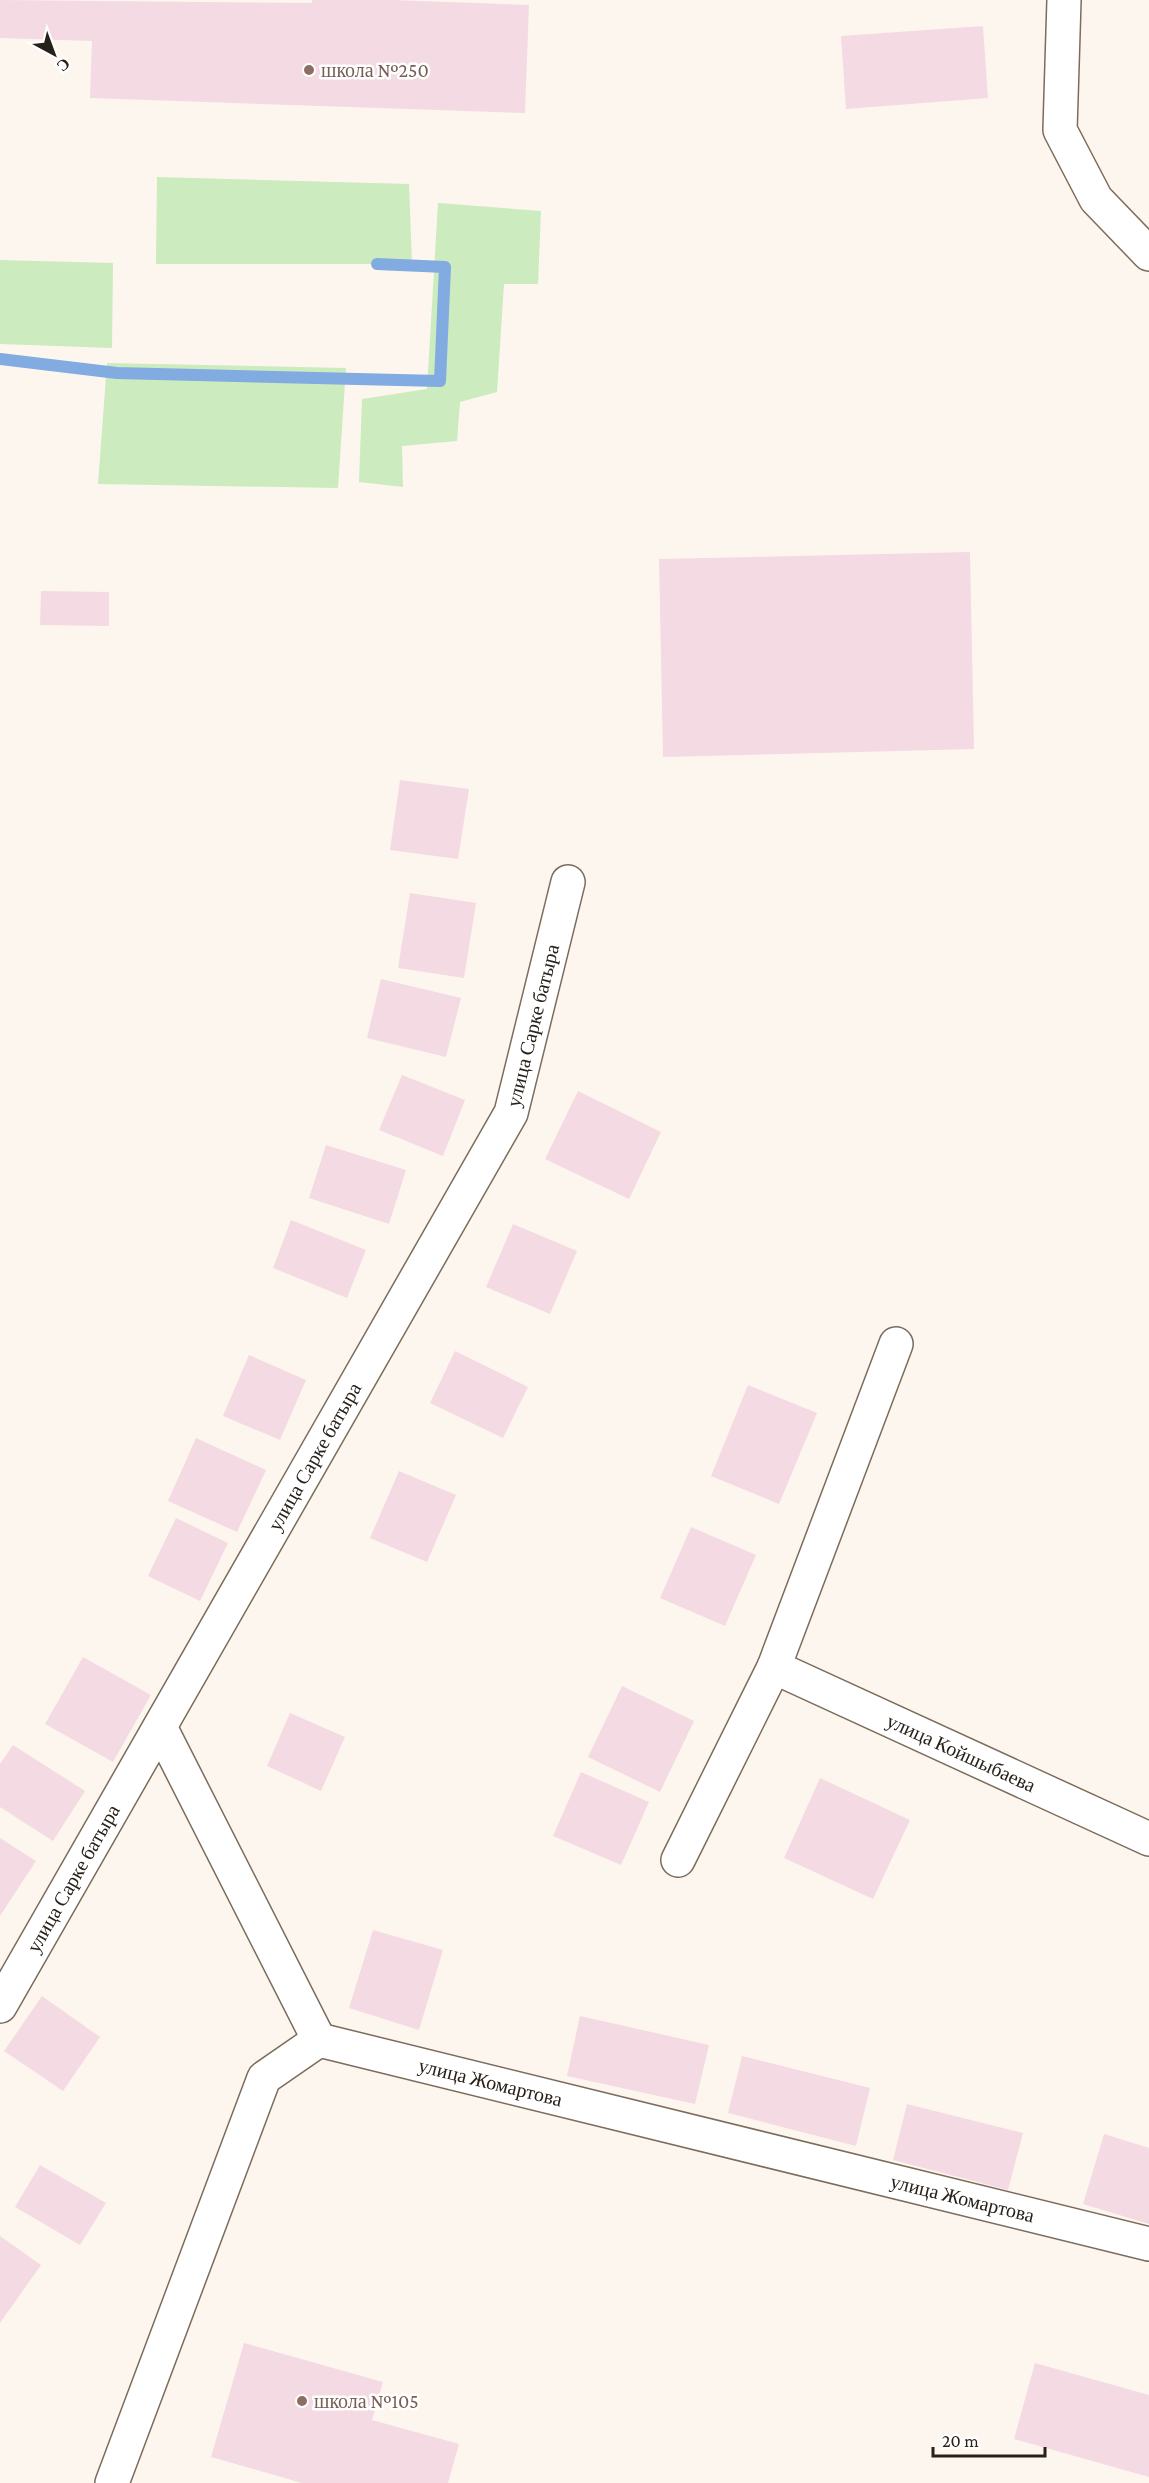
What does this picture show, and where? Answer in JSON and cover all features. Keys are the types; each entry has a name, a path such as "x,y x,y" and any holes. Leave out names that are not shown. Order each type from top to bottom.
{"street":[{"path":"1064,0 1060,130 1096,200 1149,254"},
{"name":"улица Сарке батыра","path":"0,2006 511,1113 568,882"},
{"path":"678,1860 774,1667 896,1344"},
{"name":"улица Койшыбаева","path":"774,1667 1149,1839"},
{"path":"112,2483 264,2078 319,2040 160,1727"},
{"name":"улица Жомартова","path":"319,2040 1149,2244"}],"green space":[{"path":"157,177 409,184 412,264 156,264"},
{"path":"438,203 541,211 538,284 504,284 497,392 460,402 457,441 402,446 403,487 359,482 362,399 427,389"},
{"path":"0,260 113,263 112,348 0,344"},
{"path":"107,363 346,368 338,488 98,484"}],"building":[{"name":"школа №250","path":"0,0 312,3 312,0 393,0 529,5 525,113 90,98 92,41 0,38"},
{"path":"983,26 988,98 846,109 841,36"},
{"path":"970,552 974,749 663,757 659,559"},
{"path":"41,591 109,592 109,626 40,625"},
{"path":"400,780 469,789 458,859 390,850"},
{"path":"410,893 476,903 464,978 398,968"},
{"path":"381,979 461,998 446,1057 367,1038"},
{"path":"402,1075 465,1100 443,1156 379,1130"},
{"path":"578,1091 661,1132 629,1199 545,1159"},
{"path":"326,1145 406,1170 389,1224 309,1198"},
{"path":"291,1220 366,1250 347,1298 273,1268"},
{"path":"513,1224 577,1251 550,1314 486,1287"},
{"path":"455,1351 528,1387 503,1438 430,1403"},
{"path":"249,1355 306,1380 280,1440 223,1416"},
{"path":"748,1385 817,1413 779,1504 711,1476"},
{"path":"196,1438 266,1470 237,1532 168,1501"},
{"path":"399,1471 456,1495 427,1562 370,1538"},
{"path":"176,1518 228,1543 200,1601 148,1576"},
{"path":"691,1527 756,1555 725,1626 660,1598"},
{"path":"83,1657 151,1695 113,1762 45,1724"},
{"path":"622,1686 694,1721 660,1792 588,1757"},
{"path":"290,1713 345,1737 321,1791 267,1766"},
{"path":"13,1745 85,1791 53,1841 0,1807 0,1764"},
{"path":"581,1772 649,1802 621,1865 553,1836"},
{"path":"820,1778 910,1820 873,1899 784,1858"},
{"path":"0,1838 36,1861 0,1916"},
{"path":"373,1930 443,1950 419,2030 349,2008"},
{"path":"42,1996 100,2037 63,2091 4,2051"},
{"path":"580,2016 709,2045 695,2104 567,2076"},
{"path":"742,2056 870,2088 856,2146 728,2113"},
{"path":"907,2104 1023,2133 1008,2190 893,2160"},
{"path":"1104,2134 1149,2148 1149,2224 1083,2204"},
{"path":"40,2165 106,2203 80,2245 15,2207"},
{"path":"0,2236 41,2265 0,2323"},
{"name":"школа №105","path":"244,2343 383,2382 372,2420 459,2444 448,2483 302,2483 211,2457"},
{"path":"1035,2363 1149,2395 1149,2477 1014,2439"}],"waterway":[{"path":"0,359 117,373 440,381 445,267 377,264"}],"place":[{"name":"школа №250","path":"309,70"},
{"name":"школа №105","path":"302,2401"}]}
